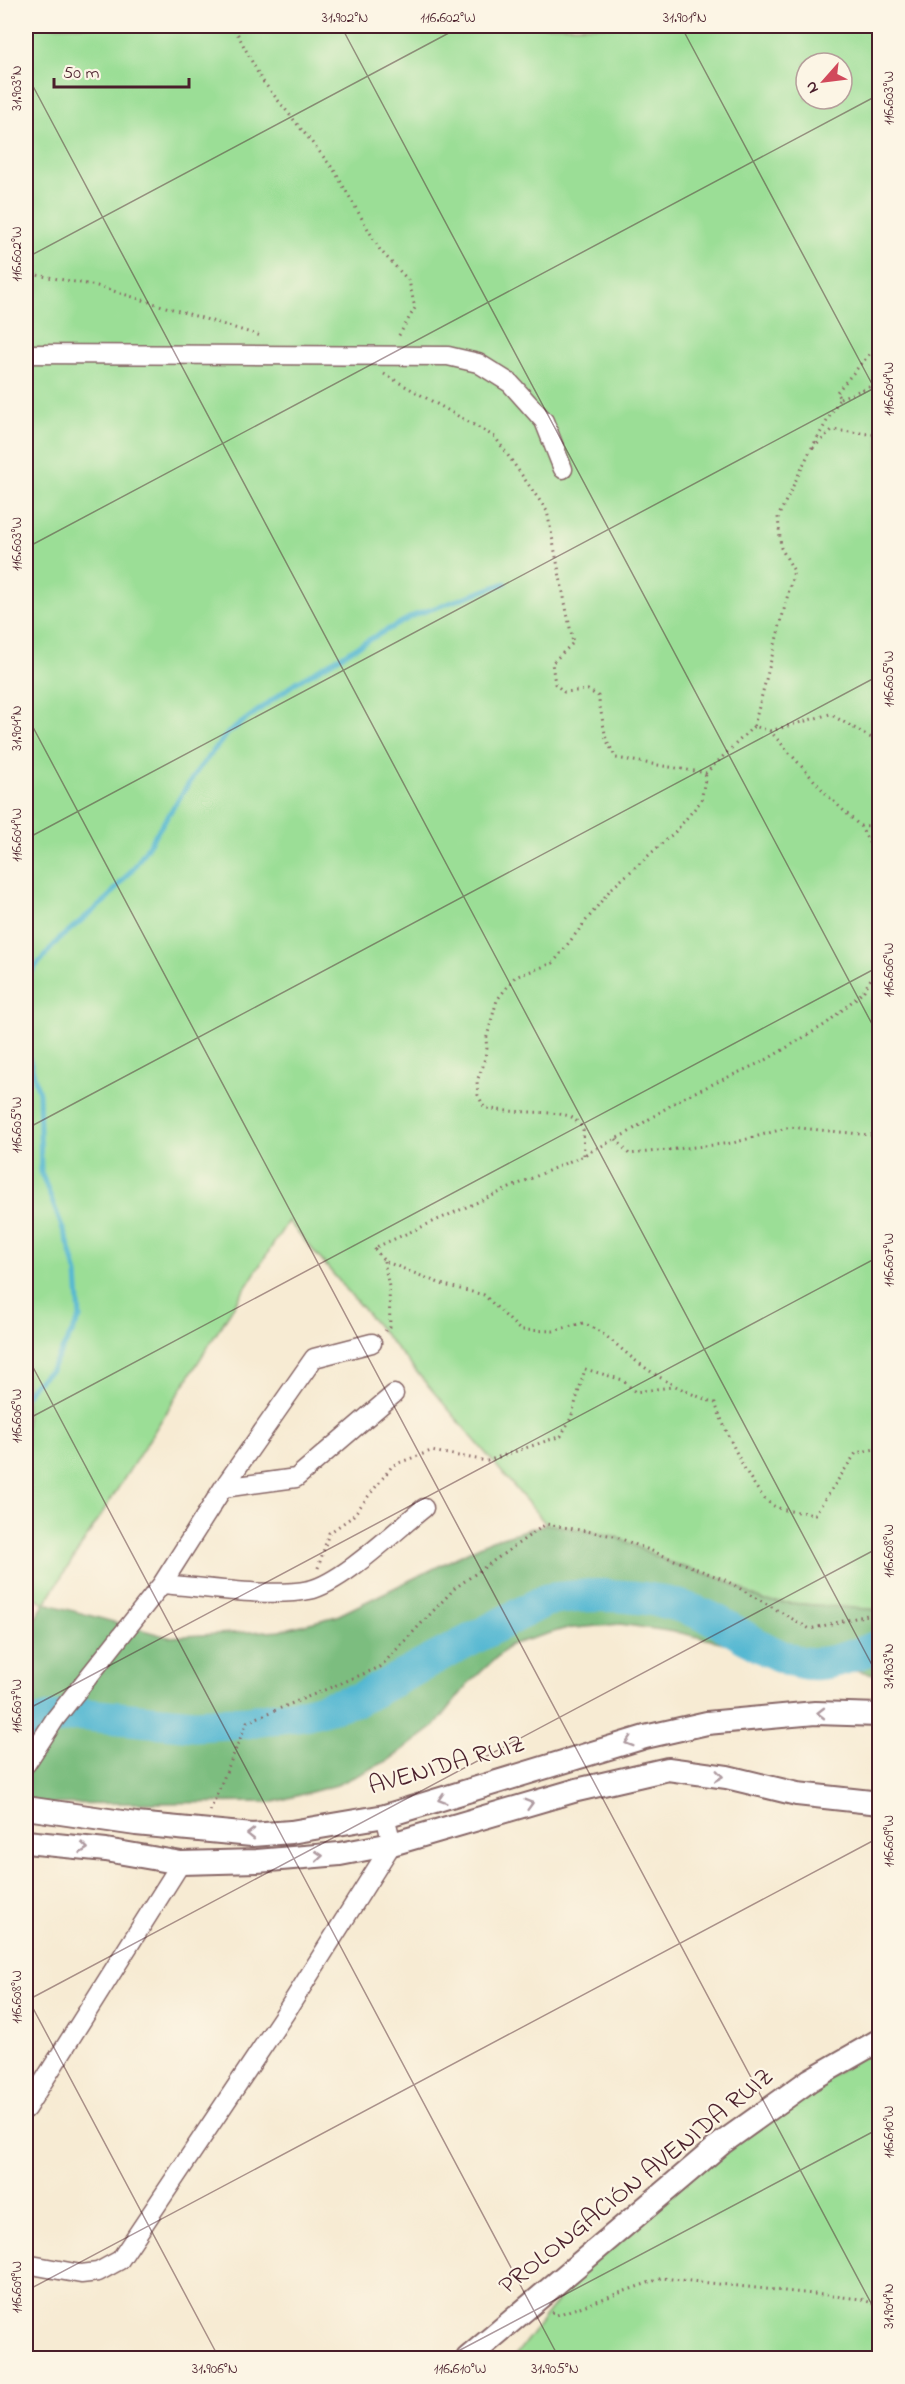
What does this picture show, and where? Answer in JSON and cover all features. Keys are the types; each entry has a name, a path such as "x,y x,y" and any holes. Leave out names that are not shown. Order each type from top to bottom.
{"street":[{"path":"26,354 448,356 478,363 510,383 544,421 564,468"},
{"path":"26,1764 56,1719 162,1584 223,1488 314,1358 372,1343"},
{"path":"223,1488 297,1479 394,1394"},
{"path":"162,1584 284,1593 310,1590 338,1576 424,1508"},
{"name":"AVENIDA RUIZ","path":"26,1808 136,1824 252,1835 291,1832 385,1816 645,1737 707,1723 815,1713 879,1715"},
{"path":"26,1842 106,1851 181,1863 340,1854 392,1844 577,1790 668,1769 726,1777 797,1794 879,1803"},
{"path":"26,2264 81,2274 98,2272 120,2259 286,2012 392,1844 385,1816"},
{"path":"26,2109 181,1863"},
{"name":"PROLONGACIÓN AVENIDA RUIZ","path":"468,2358 534,2300 759,2115 810,2080 879,2040"}],"path":[{"path":"229,26 236,32 261,79 334,170 380,250 409,281 415,308 394,343 369,365 495,437 547,511 573,643 552,663 555,684 564,692 588,690 598,696 606,739 616,758 706,773"},
{"path":"26,273 97,286 266,338"},
{"path":"840,398 836,393 879,342"},
{"path":"584,1155 583,1128 572,1117 560,1113 495,1111 484,1107 477,1095 477,1081 483,1066 487,1048 486,1040 497,1000 515,977 554,963 610,890 675,832 701,801 706,773 754,726 794,571 781,548 778,517 810,451 840,398 879,383"},
{"path":"810,451 832,430 879,435"},
{"path":"770,731 830,714 879,742"},
{"path":"754,726 770,731 828,796 860,826 879,862"},
{"path":"860,826 879,825"},
{"path":"372,1343 390,1327 389,1287 384,1261 374,1248 584,1155 682,1098 766,1060 826,1024 863,992 879,964"},
{"path":"616,1138 629,1154 733,1143 790,1127 879,1137"},
{"path":"384,1261 444,1285 484,1295 520,1330 553,1331 583,1323 603,1331 636,1360 673,1387 714,1403 733,1447 761,1493 774,1506 815,1514 856,1453 879,1448"},
{"path":"310,1590 329,1533 352,1517 393,1465 431,1451 487,1461 561,1436 571,1418 585,1369 623,1380 635,1392 673,1387"},
{"path":"207,1819 247,1722 380,1667 455,1588 546,1524 614,1536 725,1580 810,1629 879,1612"},
{"path":"534,2300 557,2316 662,2278 861,2299 879,2306"}],"green space":[{"path":"26,26 879,26 879,1610 763,1601 725,1580 668,1562 614,1536 546,1524 288,1221 45,1603 26,1593"},
{"path":"546,1524 614,1536 668,1562 725,1580 763,1601 879,1610 880,1675 794,1659 681,1633 620,1624 564,1629 510,1645 469,1683 435,1726 389,1760 337,1785 274,1802 26,1804 26,1633 45,1603 168,1637 282,1630 337,1616 492,1540"},
{"path":"879,2044 879,2358 578,2358 571,2355 514,2357 622,2216"}],"waterway":[{"path":"26,978 59,939 106,900 135,866 197,771 228,733 295,683 374,637 415,615 505,583"},
{"path":"26,1047 39,1093 41,1172 69,1245 77,1274 80,1318 51,1370 33,1385 26,1395"},
{"path":"26,1725 76,1714 194,1725 247,1722 304,1714 359,1699 546,1600 567,1597 632,1597 675,1605 715,1620 766,1649 795,1661 823,1663 880,1646"}]}
